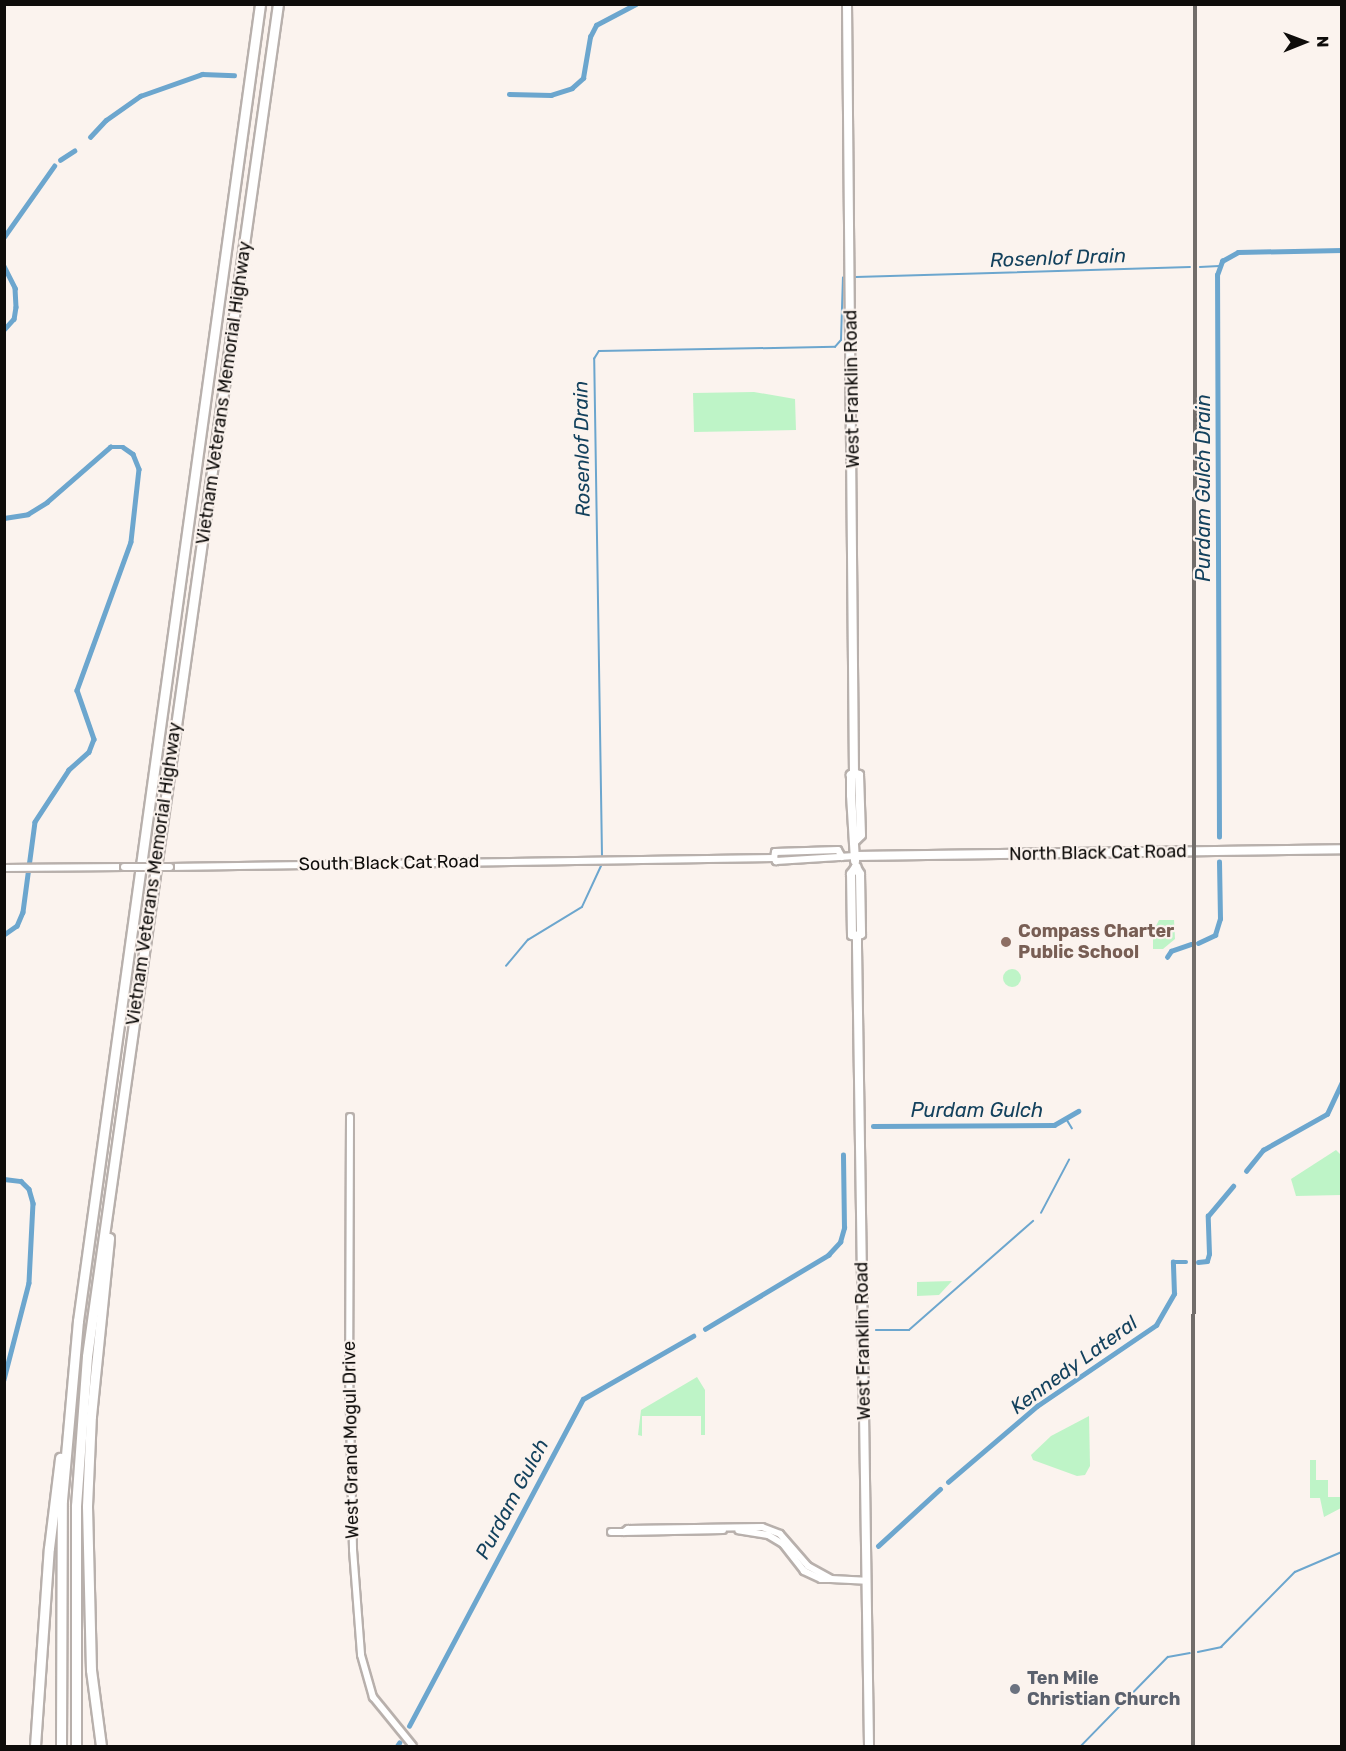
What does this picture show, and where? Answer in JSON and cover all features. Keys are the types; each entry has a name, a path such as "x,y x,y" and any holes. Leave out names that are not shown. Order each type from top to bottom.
{"highway":[{"name":"Vietnam Veterans Memorial Highway","path":"61,1746 60,1591 67,1426 81,1298 260,4"},
{"name":"Vietnam Veterans Memorial Highway","path":"76,1746 74,1574 79,1446 87,1356 278,4"},
{"path":"101,1746 91,1670 87,1506 96,1355 123,1092"},
{"path":"35,1746 49,1548 57,1471 67,1426"}],"main road":[{"name":"West Franklin Road","path":"847,4 854,773 860,775 861,836 855,842 855,856 856,867 860,874 861,934 857,936 869,1746"},
{"name":"North Black Cat Road","path":"855,856 1341,849"}],"street":[{"name":"South Black Cat Road","path":"4,868 774,858 775,852 826,850 838,850 842,856 855,856"},
{"name":"West Grand Mogul Drive","path":"350,1117 353,1550 361,1655 373,1697 413,1746"},
{"path":"611,1532 624,1532 628,1529 738,1530 768,1535 783,1544 813,1577 866,1581"}],"green space":[{"path":"754,392 795,399 796,430 694,432 693,393"},
{"path":"1159,920 1174,920 1175,939 1163,949 1153,949 1153,932"},
{"path":"1012,969 1018,972 1021,978 1018,984 1012,987 1006,984 1003,978 1006,972"},
{"path":"1336,1150 1341,1155 1341,1195 1296,1196 1291,1179"},
{"path":"952,1281 939,1295 917,1296 917,1282"},
{"path":"697,1377 705,1390 705,1435 701,1435 701,1416 642,1416 642,1436 638,1435 641,1410"},
{"path":"1089,1416 1090,1466 1085,1475 1077,1476 1033,1460 1031,1455 1051,1436"},
{"path":"1310,1460 1316,1460 1316,1480 1328,1480 1328,1497 1341,1497 1341,1508 1324,1517 1320,1498 1310,1498"}],"waterway":[{"path":"509,94 551,95 572,88 583,78 590,37 596,25 636,4"},
{"path":"90,137 106,120 140,96 202,74 234,75"},
{"path":"60,160 74,151"},
{"path":"4,237 54,166"},
{"name":"Purdam Gulch Drain","path":"1219,837 1217,275 1222,261 1238,252 1342,250"},
{"path":"4,266 15,288 16,307 14,319 4,330"},
{"name":"Rosenlof Drain","path":"1200,267 1219,266"},
{"name":"Rosenlof Drain","path":"856,277 1190,267"},
{"name":"Rosenlof Drain","path":"602,856 594,359 599,351 835,347 841,340 843,278"},
{"path":"4,518 28,514 47,502 110,447 123,447 133,454 139,469 131,542 77,690 94,739 89,752 69,770 35,822 23,912 17,926 4,935"},
{"name":"Purdam Gulch","path":"1198,943 1215,935 1220,919 1219,862"},
{"name":"Rosenlof Drain","path":"506,966 528,940 582,907 602,864"},
{"name":"Purdam Gulch","path":"1167,957 1171,951 1191,944"},
{"name":"Kennedy Lateral","path":"1246,1171 1263,1150 1327,1114 1342,1082"},
{"name":"Purdam Gulch","path":"873,1126 1054,1125 1078,1111"},
{"path":"1066,1118 1072,1128"},
{"name":"Purdam Gulch","path":"705,1329 828,1255 840,1242 844,1228 843,1155"},
{"path":"1041,1213 1069,1160"},
{"path":"4,1179 21,1181 29,1189 33,1203 29,1283 4,1380"},
{"name":"Kennedy Lateral","path":"1198,1262 1207,1261 1209,1254 1208,1216 1233,1186"},
{"path":"876,1330 909,1330 1033,1221"},
{"name":"Kennedy Lateral","path":"948,1482 1037,1406 1156,1325 1174,1294 1173,1262 1186,1262"},
{"name":"Purdam Gulch","path":"409,1726 583,1399 693,1336"},
{"name":"Kennedy Lateral","path":"878,1546 940,1489"},
{"path":"1198,1652 1221,1647 1295,1572 1342,1552"},
{"path":"1081,1746 1168,1657 1190,1653"}],"railway":[{"path":"1193,1746 1195,4"}],"place":[{"name":"Compass Charter Public School","path":"1006,942"},
{"name":"Ten Mile Christian Church","path":"1015,1689"}]}
